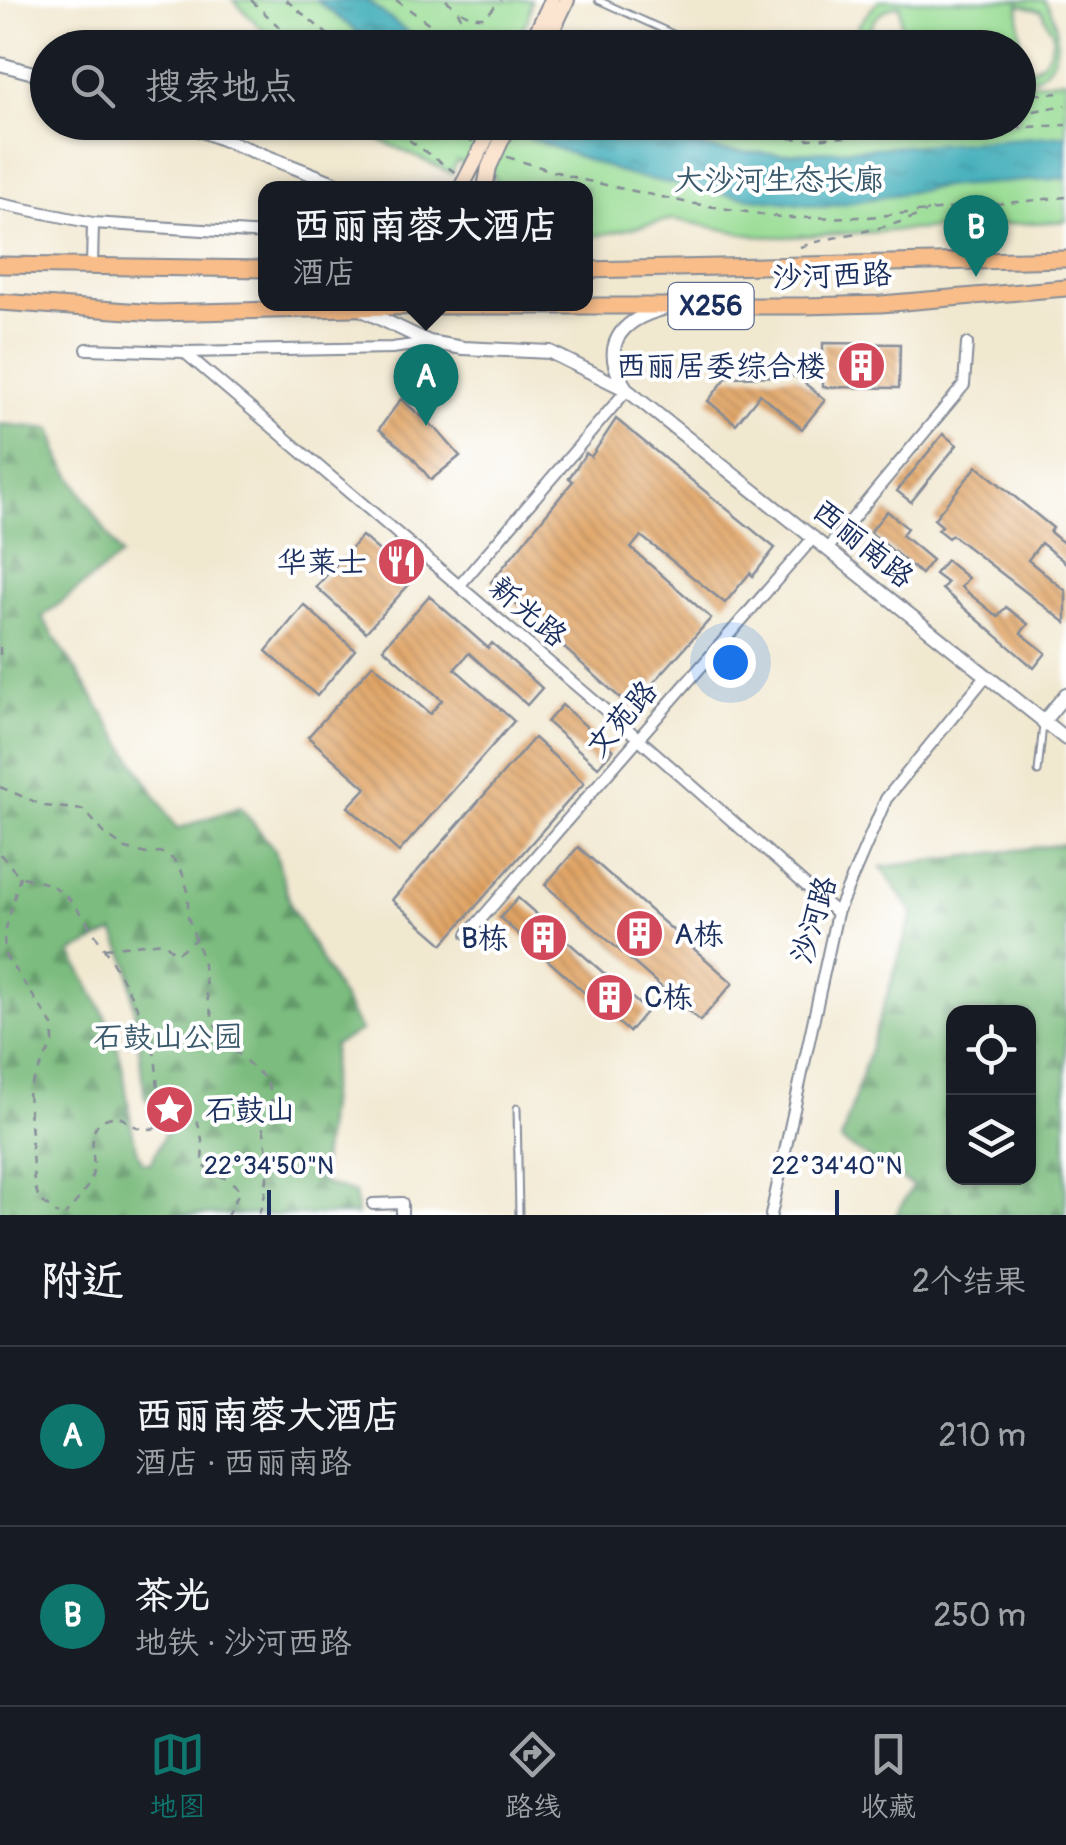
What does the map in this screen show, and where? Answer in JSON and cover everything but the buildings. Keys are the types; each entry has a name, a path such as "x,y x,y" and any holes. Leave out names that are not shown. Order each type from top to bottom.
{"main road":[{"path":"538,30 552,0"},
{"path":"552,30 566,0"},
{"path":"484,181 482,164 489,140"},
{"path":"467,181 498,140"},
{"name":"沙河西路","path":"593,270 1066,259"},
{"path":"0,265 258,269"},
{"name":"沙河西路","path":"593,306 882,304 1066,288"},
{"name":"沙河西路","path":"0,302 157,313 258,310"}],"street":[{"path":"0,64 30,72"},
{"path":"223,140 322,181"},
{"path":"0,204 93,224 258,234"},
{"path":"92,266 93,224"},
{"path":"459,586 627,390 615,365 615,342 620,331 636,318 679,305"},
{"name":"西丽南路","path":"364,311 429,342 463,348 550,352 627,390 1066,739"},
{"path":"87,349 184,352 392,348 429,342"},
{"path":"828,548 964,385 967,344"},
{"name":"新光路","path":"184,352 838,913"},
{"name":"文苑路","path":"468,934 814,536"},
{"name":"沙河路","path":"771,1215 838,913 886,800 986,676"},
{"path":"1043,722 1066,694"},
{"path":"374,1204 402,1203 402,1215"}],"lane":[{"path":"598,0 664,30"},
{"path":"1038,772 1043,722"},
{"path":"518,1108 519,1215"}],"path":[{"path":"252,0 283,30"},
{"path":"286,0 322,30"},
{"path":"396,0 438,30"},
{"path":"446,0 472,17 485,16 501,0"},
{"path":"457,9 466,30"},
{"path":"1036,94 1066,92"},
{"path":"1036,111 1066,105"},
{"path":"1036,126 1066,124"},
{"path":"406,140 459,181"},
{"path":"471,140 484,147"},
{"path":"500,154 588,181"},
{"path":"593,182 763,215 842,218 1066,196"},
{"path":"800,247 834,235 896,224 930,210"},
{"path":"0,647 0,658"},
{"path":"0,787 45,806 84,810 106,835 126,849 147,854 160,852 172,859 188,891 188,917 197,938 215,1025 236,1052 267,1080 274,1110 263,1128 267,1148 265,1198 258,1215"},
{"path":"0,854 20,876 50,884 67,896 102,948 150,1036 159,1120 155,1128 144,1130 130,1126 122,1118 112,1117 99,1123 92,1134 94,1170 88,1186 65,1215"},
{"path":"20,876 4,936 6,955 53,1024 53,1043 28,1091 34,1183 40,1199 58,1215"},
{"path":"102,948 164,942 176,954 197,938"},
{"path":"157,1091 192,1112 202,1126 202,1164 234,1182 240,1190 226,1215"}],"green space":[{"path":"233,0 531,0 528,19 521,30 263,30"},
{"path":"879,0 1044,0 1057,37 1052,62 1036,76 1036,65 1045,59 1053,33 1042,11 1019,4 1020,30 901,30 900,5 885,10 870,30 859,30 859,24"},
{"name":"大沙河生态长廊","path":"1066,79 1066,221 784,237 756,236 673,219 593,236 593,181 495,181 492,172 457,161 451,173 380,140 1036,140 1036,83"},
{"name":"石鼓山公园","path":"0,424 52,429 61,460 121,556 42,617 177,829 240,807 275,850 291,907 361,1031 334,1045 320,1182 355,1193 357,1215 0,1215","holes":["114,932 129,966 145,1098 169,1125 151,1163 142,1162 137,1150 112,1033 71,953"]},
{"path":"1066,844 1066,1215 896,1215 913,1186 841,1141 913,913 881,867"}],"water":[{"path":"316,0 366,0 405,30 354,30"},
{"path":"1066,135 1066,178 939,187 824,207 737,196 628,175 534,140 666,140 723,151 782,154"}],"place":[{"name":"茶光","path":"976,277"},
{"name":"西丽居委综合楼","path":"861,366"},
{"name":"西丽南蓉大酒店","path":"426,426"},
{"name":"华莱士","path":"402,562"},
{"name":"A栋","path":"639,934"},
{"name":"B栋","path":"543,938"},
{"name":"C栋","path":"609,997"},
{"name":"石鼓山","path":"170,1110"}]}
